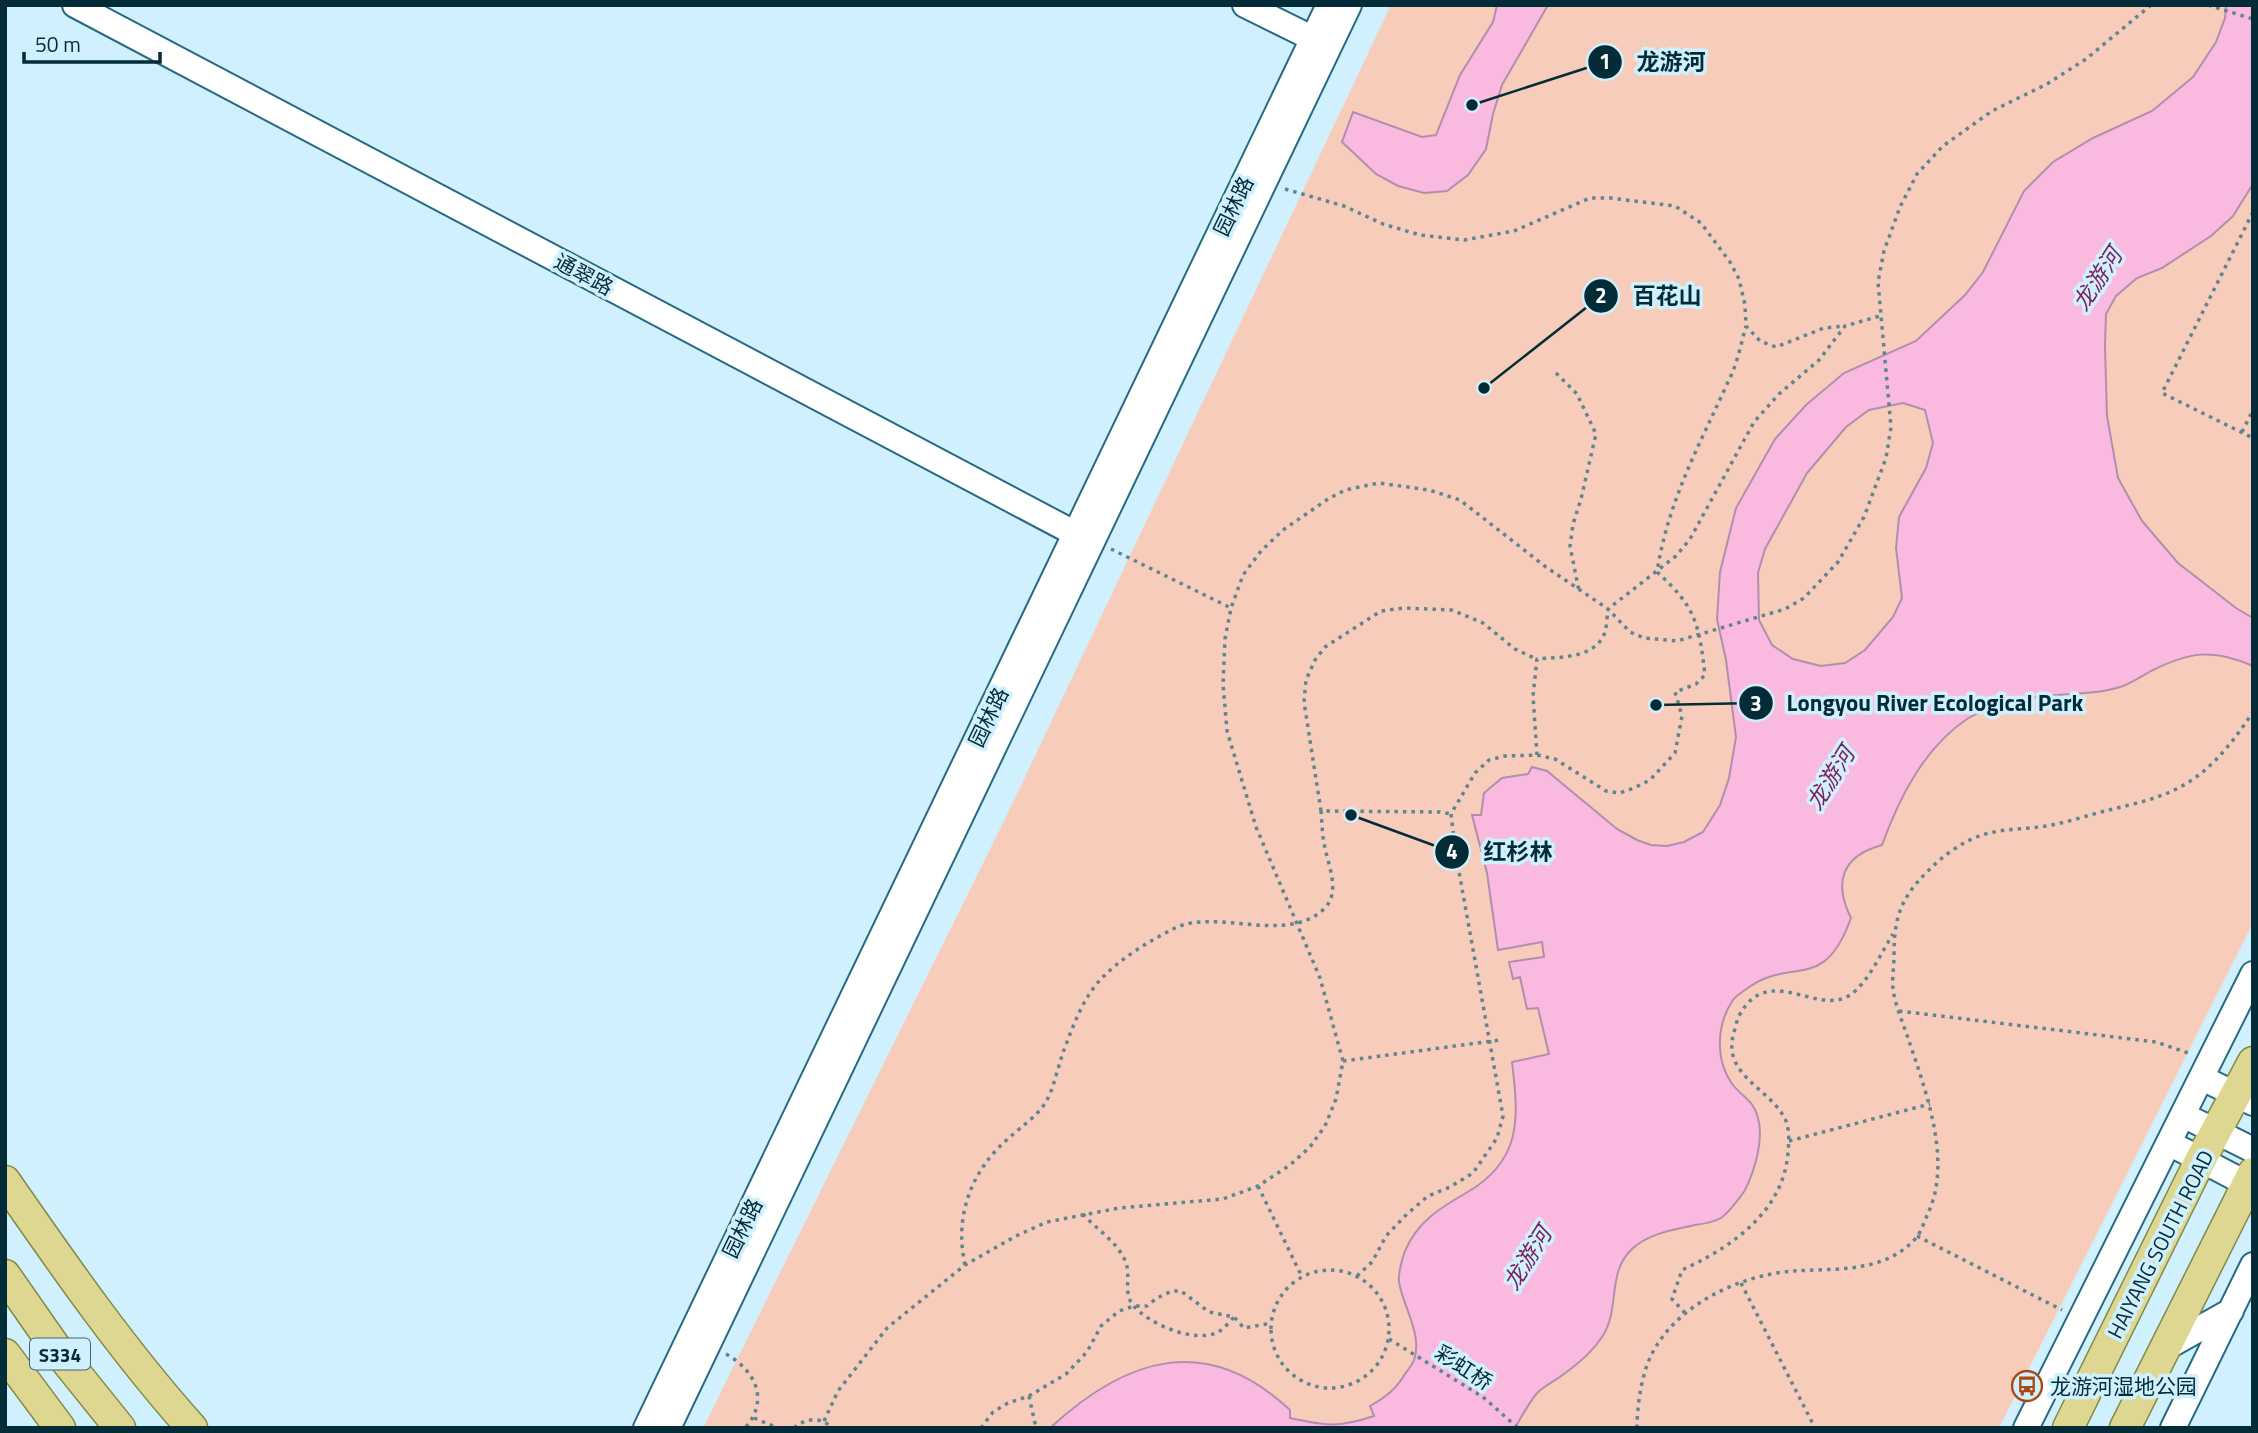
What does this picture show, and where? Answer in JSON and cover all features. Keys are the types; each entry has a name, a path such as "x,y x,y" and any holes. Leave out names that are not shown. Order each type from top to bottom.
{"main road":[{"name":"HAIYANG SOUTH ROAD","path":"2068,1428 2201,1159 2217,1132 2244,1099 2253,1062"},
{"path":"5,1181 72,1278 166,1399 192,1428"},
{"path":"2133,1422 2167,1347 2251,1181"},
{"name":"S334","path":"5,1275 58,1351 120,1428"},
{"name":"S334","path":"5,1354 60,1428"}],"street":[{"name":"通翠路","path":"75,5 1085,537"},
{"path":"1245,5 1322,42"},
{"name":"园林路","path":"646,1428 1085,537 1264,183 1322,42 1329,5"},
{"name":"园林路","path":"668,1428 1085,537 1322,42 1349,5"},
{"path":"2026,1428 2253,974"},
{"path":"2211,1061 2253,1062"},
{"path":"2211,1061 2244,1099"},
{"path":"2183,1115 2253,1150"},
{"path":"2169,1143 2251,1181"},
{"path":"2173,1428 2253,1265"},
{"path":"2167,1347 2253,1297"}],"path":[{"path":"824,1421 838,1391 887,1328 965,1265 1047,1222 1083,1214 1223,1199 1258,1186 1290,1166 1310,1147 1325,1126 1336,1099 1343,1062 1320,978 1256,827 1227,731 1223,684 1225,639 1231,608 1243,575 1261,551 1283,530 1328,499 1345,490 1379,483 1429,490 1460,500 1579,592 1608,609 1630,632 1644,638 1677,641 1785,609 1804,598 1839,562 1852,542 1886,458 1891,428 1878,282 1884,251 1900,207 1917,174 1943,146 1992,111 2047,83 2086,59 2151,5"},
{"path":"2208,5 2253,19"},
{"path":"1264,183 1344,206 1383,224 1420,235 1464,240 1514,231 1590,198 1675,206 1701,223 1730,261 1739,279 1745,305 1746,326 1730,380 1685,474 1662,538 1657,572"},
{"path":"2253,212 2162,393 2253,438"},
{"path":"1746,326 1760,341 1776,347 1824,328 1845,326 1880,316"},
{"path":"965,1265 960,1243 961,1221 968,1198 991,1156 1046,1102 1071,1031 1100,980 1129,955 1178,926 1207,922 1267,926 1297,923 1325,908 1332,896 1333,882 1324,845 1304,702 1306,680 1315,660 1334,641 1381,611 1404,608 1452,610 1483,623 1515,649 1537,659 1587,652 1600,641 1605,632 1608,609 1676,556 1690,539 1754,422 1779,394 1819,360 1845,326"},
{"path":"1556,373 1577,394 1596,435 1570,546 1579,592"},
{"path":"2242,432 2253,410"},
{"path":"1085,537 1231,608"},
{"path":"1357,1276 1372,1262 1386,1236 1407,1214 1428,1196 1473,1173 1497,1138 1503,1116 1451,814 1475,774 1489,760 1505,756 1537,755 1555,759 1606,791 1620,793 1650,780 1675,753 1682,716 1675,692 1696,684 1705,675 1695,616 1675,588 1657,572"},
{"path":"1537,659 1533,696 1537,755"},
{"path":"1637,1428 1637,1409 1646,1369 1664,1336 1685,1313 1704,1299 1741,1282 1766,1275 1794,1271 1836,1271 1871,1265 1894,1254 1917,1236 1933,1202 1939,1166 1930,1104 1893,990 1897,913 1911,890 1939,860 1963,843 1990,832 2055,825 2145,801 2183,786 2218,758 2253,712"},
{"path":"1321,811 1451,814"},
{"path":"1685,1313 1672,1299 1682,1270 1709,1258 1762,1217 1782,1184 1789,1141 1786,1120 1774,1101 1740,1072 1731,1047 1738,1017 1751,999 1767,991 1790,992 1824,1000 1848,997 1864,982 1894,933"},
{"path":"1899,1011 2156,1042 2211,1061"},
{"path":"1343,1062 1500,1040"},
{"path":"1789,1141 1930,1104"},
{"path":"1258,1186 1302,1277"},
{"path":"1083,1214 1115,1246 1126,1263 1128,1294 1134,1306 1164,1328 1179,1333 1209,1335 1219,1332 1234,1317"},
{"path":"1917,1236 2079,1319"},
{"path":"1320,1270 1339,1270 1357,1276 1372,1287 1383,1302 1389,1320 1389,1339 1382,1358 1369,1374 1352,1384 1332,1388 1312,1385 1294,1375 1281,1360 1273,1342 1272,1323 1276,1304 1287,1289 1302,1277 1320,1270"},
{"path":"1741,1282 1815,1428"},
{"path":"981,1428 993,1412 1007,1403 1029,1396 1066,1374 1087,1352 1101,1326 1119,1311 1134,1306 1147,1306 1172,1291 1181,1292 1209,1312 1234,1317 1244,1328 1272,1323"},
{"name":"彩虹桥","path":"1389,1339 1483,1397 1518,1428"},
{"path":"709,1344 741,1362 750,1372 756,1389 757,1404 753,1418 745,1428"},
{"path":"1029,1396 1037,1428"},
{"path":"753,1418 778,1428"},
{"path":"794,1428 809,1419 824,1421 832,1428"}],"shaded area":[{"path":"1391,5 2253,5 2253,923 1999,1428 703,1428 1007,815"}],"water":[{"path":"1497,5 1548,5 1502,85 1486,149 1468,175 1447,191 1424,193 1398,186 1376,174 1342,142 1353,112 1422,137 1436,135 1460,75 1493,22"},
{"name":"龙游河","path":"2226,5 2253,5 2253,184 2233,216 2211,236 2162,268 2137,278 2116,296 2106,314 2107,416 2118,478 2142,521 2178,563 2253,618 2253,666 2226,657 2189,656 2113,689 2044,696 1994,707 1967,719 1938,744 1905,792 1882,845 1858,856 1845,872 1843,893 1851,918 1840,942 1829,957 1817,966 1762,980 1737,996 1727,1010 1720,1043 1723,1065 1733,1085 1754,1107 1760,1126 1758,1154 1745,1190 1721,1218 1654,1236 1632,1249 1619,1269 1611,1315 1602,1337 1580,1362 1538,1392 1515,1428 1050,1428 1108,1384 1138,1371 1168,1363 1198,1363 1228,1370 1259,1385 1290,1410 1290,1418 1332,1424 1374,1416 1370,1406 1398,1384 1412,1364 1416,1350 1414,1331 1399,1282 1405,1251 1416,1232 1430,1217 1484,1181 1498,1167 1513,1137 1516,1102 1512,1062 1549,1054 1538,1008 1527,1009 1520,977 1513,979 1509,962 1544,957 1542,942 1498,950 1487,873 1472,815 1481,815 1484,793 1502,778 1528,774 1532,767 1547,771 1617,829 1637,840 1651,845 1667,846 1684,842 1703,832 1720,805 1729,778 1736,737 1726,660 1717,619 1720,572 1736,508 1775,439 1806,405 1844,373 1916,341 1965,295 1983,272 2024,191 2053,162 2093,138 2152,111 2193,77 2216,42 2225,18","holes":["1903,403 1925,410 1933,443 1926,468 1899,517 1896,548 1902,598 1893,617 1865,650 1845,663 1821,666 1793,659 1772,645 1759,620 1758,573 1765,549 1807,473 1846,427 1869,410"]}],"place":[{"name":"龙游河","path":"1472,105"},
{"name":"百花山","path":"1484,388"},
{"name":"Longyou River Ecological Park","path":"1656,705"},
{"name":"红杉林","path":"1351,815"},
{"name":"龙游河湿地公园","path":"2027,1386"}]}
